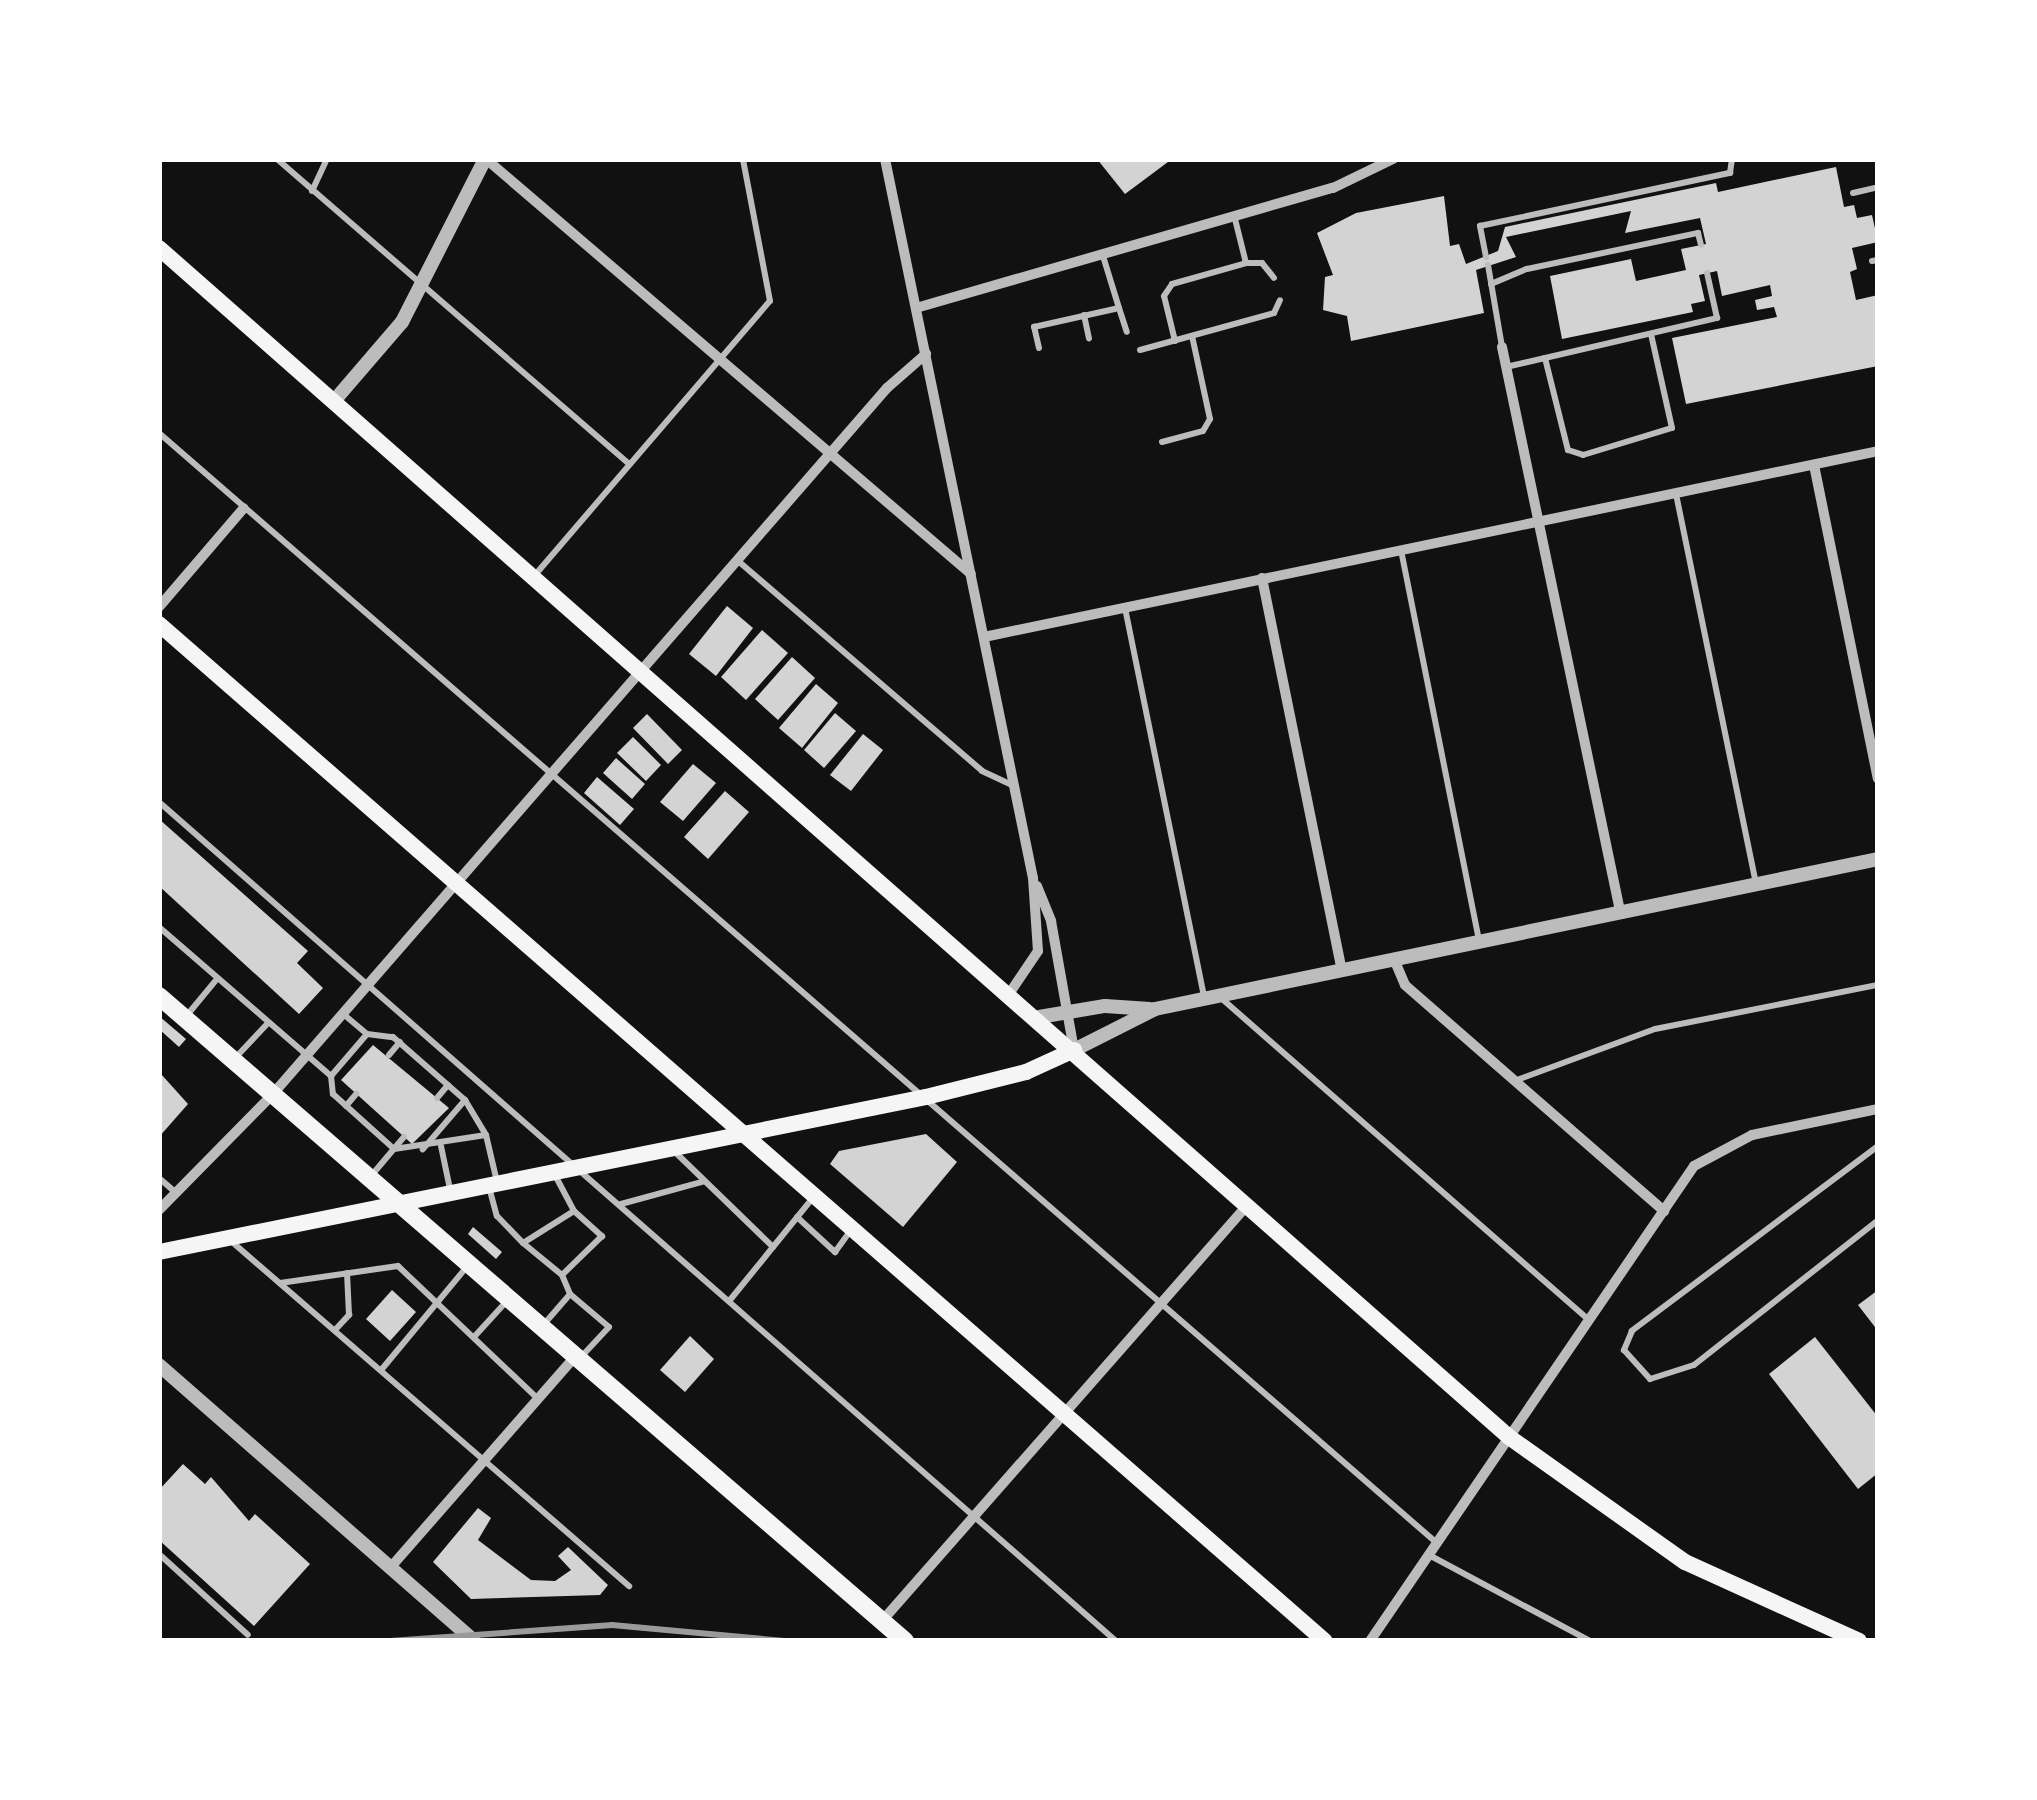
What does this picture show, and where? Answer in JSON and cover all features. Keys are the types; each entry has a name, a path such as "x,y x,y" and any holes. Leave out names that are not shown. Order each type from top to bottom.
{"main road":[{"path":"159,248 1011,992 1244,1209 1509,1437 1685,1562 1859,1641"},
{"path":"159,624 1325,1641"},
{"path":"159,996 905,1641"},
{"path":"159,1252 926,1097 1026,1072 1074,1050"}],"street":[{"path":"334,401 423,286 485,159 827,456 971,574"},
{"path":"885,159 1033,878 1038,952 1011,992"},
{"path":"916,308 1334,188 1393,159"},
{"path":"1502,347 1620,911"},
{"path":"159,1210 272,1095 827,456 926,354"},
{"path":"984,637 1878,451"},
{"path":"1814,465 1878,779"},
{"path":"159,607 244,508"},
{"path":"1262,578 1342,970"},
{"path":"1039,1017 1155,1009 1878,859"},
{"path":"1033,878 1051,921 1074,1050 1155,1009"},
{"path":"1394,959 1405,985 1664,1211"},
{"path":"1370,1641 1694,1166 1727,1144 1878,1109"},
{"path":"882,1621 1244,1209"},
{"path":"390,1568 576,1359"},
{"path":"159,1365 475,1641"}],"lane":[{"path":"277,159 628,463"},
{"path":"312,190 328,159"},
{"path":"534,576 771,294 742,159"},
{"path":"1542,159 1571,159"},
{"path":"1502,347 1480,226 1730,173 1732,159"},
{"path":"1853,193 1878,188"},
{"path":"1234,216 1246,263"},
{"path":"1491,284 1527,269 1697,233 1701,245"},
{"path":"1102,253 1127,332"},
{"path":"1175,341 1164,296 1172,284 1246,263 1262,263 1274,278"},
{"path":"1506,367 1717,318 1707,273"},
{"path":"1140,350 1274,313 1280,300"},
{"path":"1040,348 1034,327 1119,308"},
{"path":"1084,315 1089,338"},
{"path":"1545,358 1568,450 1583,455 1672,428 1651,334"},
{"path":"1162,442 1203,431 1210,419 1192,336"},
{"path":"159,433 1437,1543"},
{"path":"1676,494 1756,884"},
{"path":"1401,550 1479,941"},
{"path":"737,560 982,771 1016,787"},
{"path":"1125,607 1211,997 1589,1320"},
{"path":"159,802 1116,1641"},
{"path":"159,927 331,1076 333,1094 394,1149 422,1150 486,1136"},
{"path":"184,1018 216,980"},
{"path":"1514,1081 1655,1029 1878,985"},
{"path":"343,1013 367,1034 400,1042 465,1100 486,1136 497,1216 562,1275 570,1294 609,1327 576,1359"},
{"path":"233,1060 268,1023"},
{"path":"331,1076 367,1034"},
{"path":"389,1055 400,1042"},
{"path":"436,1098 448,1085"},
{"path":"346,1106 356,1094"},
{"path":"422,1150 465,1100"},
{"path":"368,1179 404,1137"},
{"path":"441,1146 451,1195"},
{"path":"1878,1147 1633,1331 1624,1350 1650,1378 1694,1365 1878,1220"},
{"path":"673,1150 772,1246"},
{"path":"554,1174 574,1211 602,1235 562,1275"},
{"path":"159,1178 175,1192"},
{"path":"621,1204 702,1182"},
{"path":"730,1300 815,1195"},
{"path":"523,1243 574,1211"},
{"path":"797,1217 835,1252 853,1228"},
{"path":"229,1238 629,1586"},
{"path":"381,1370 468,1265"},
{"path":"280,1282 398,1266 538,1400"},
{"path":"335,1330 349,1315 347,1273"},
{"path":"541,1328 570,1294"},
{"path":"473,1338 508,1300"},
{"path":"159,1554 248,1635"},
{"path":"1429,1555 1591,1641"}],"building":[{"path":"1097,159 1172,159 1125,194"},
{"path":"1836,167 1844,207 1854,205 1857,218 1872,215 1878,242 1852,248 1857,269 1850,272 1856,300 1878,295 1878,366 1686,404 1672,338 1777,317 1774,307 1757,310 1755,300 1772,296 1770,285 1722,296 1717,271 1699,275 1705,301 1691,304 1693,312 1562,339 1550,276 1631,259 1636,281 1686,270 1681,249 1706,244 1700,218 1625,233 1631,211 1506,237 1516,257 1476,270 1484,313 1351,341 1347,316 1323,310 1325,277 1333,275 1317,233 1356,213 1444,196 1450,246 1459,244 1466,264 1498,251 1505,227 1716,183 1718,192"},
{"path":"727,606 753,628 716,676 689,654"},
{"path":"762,630 788,653 746,700 721,677"},
{"path":"792,657 815,678 778,720 755,699"},
{"path":"816,684 838,703 802,748 779,728"},
{"path":"835,713 856,731 824,768 804,750"},
{"path":"647,714 682,750 668,764 633,728"},
{"path":"863,734 883,750 851,791 830,775"},
{"path":"633,737 661,765 646,781 617,753"},
{"path":"616,758 645,784 632,799 603,773"},
{"path":"693,764 716,783 683,821 660,802"},
{"path":"597,777 634,809 620,825 584,793"},
{"path":"725,791 749,812 708,859 684,837"},
{"path":"159,819 308,951 297,963 323,988 299,1014 159,886"},
{"path":"159,1016 186,1039 179,1047 159,1029"},
{"path":"373,1045 449,1108 412,1144 341,1080"},
{"path":"159,1076 188,1104 159,1137"},
{"path":"926,1134 957,1162 903,1227 830,1164 839,1151"},
{"path":"473,1227 502,1252 496,1259 468,1234"},
{"path":"392,1290 416,1312 390,1341 366,1319"},
{"path":"1878,1290 1878,1331 1858,1305"},
{"path":"690,1336 714,1359 685,1392 660,1370"},
{"path":"1815,1337 1878,1417 1878,1473 1858,1489 1769,1374"},
{"path":"183,1464 205,1484 211,1477 249,1521 255,1514 310,1564 254,1626 159,1540 159,1490"},
{"path":"478,1508 491,1518 478,1540 531,1580 555,1581 571,1570 558,1556 568,1547 608,1585 600,1595 471,1599 433,1562"}],"railway":[{"path":"390,1641 612,1625 784,1641"}]}
